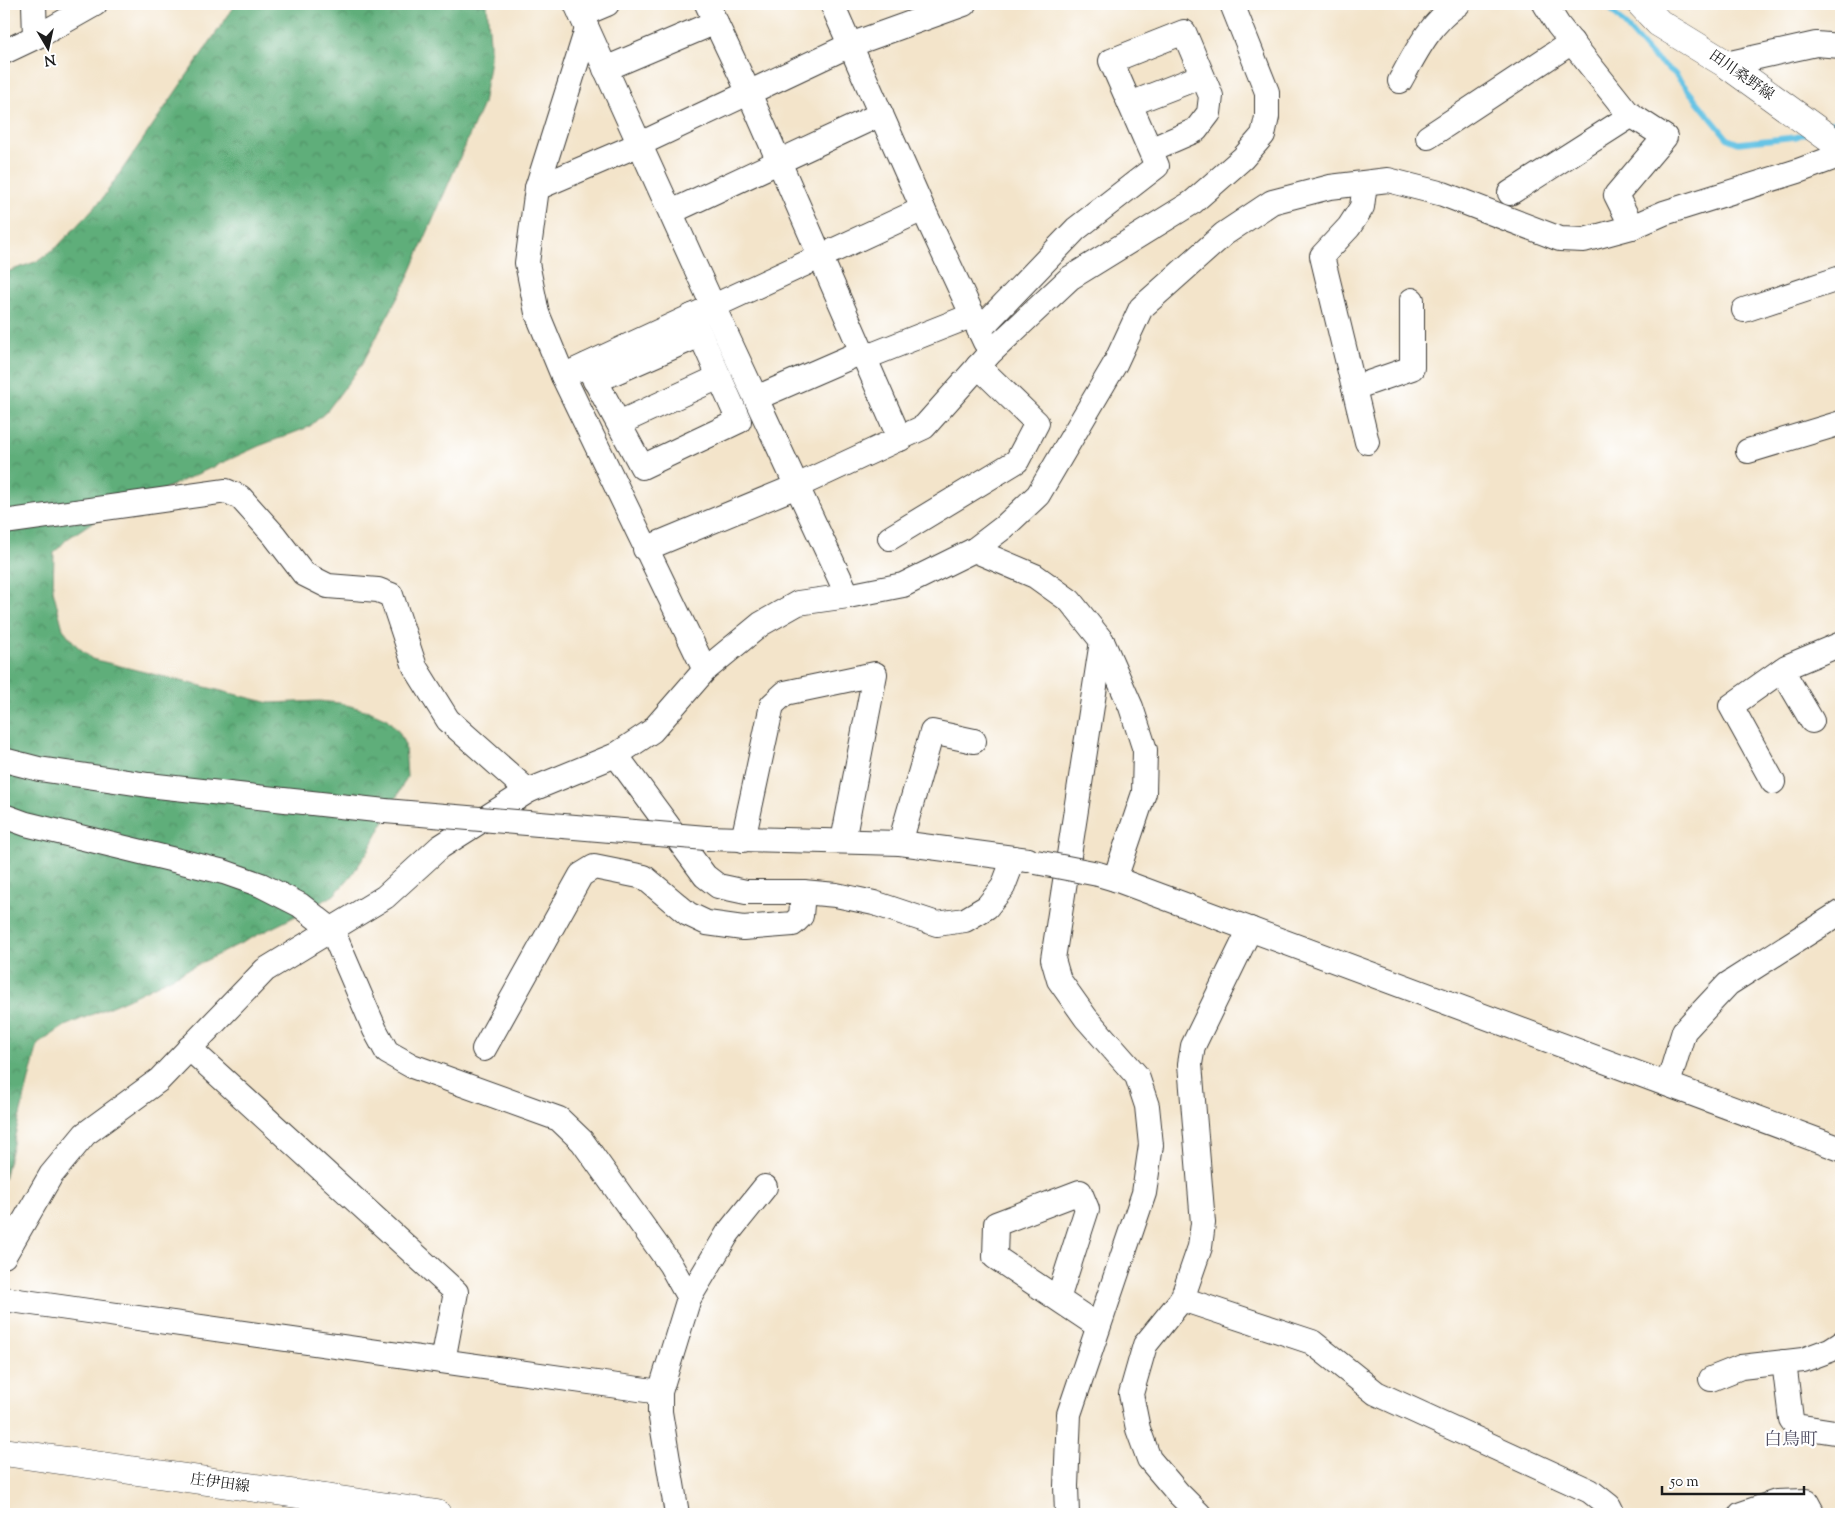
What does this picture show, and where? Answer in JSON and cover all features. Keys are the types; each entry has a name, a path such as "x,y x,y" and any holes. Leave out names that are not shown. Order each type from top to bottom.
{"main road":[{"name":"田川桑野線","path":"1641,4 1659,23 1726,64 1841,148"},
{"name":"庄伊田線","path":"4,1452 437,1514"}],"street":[{"path":"34,4 35,37"},
{"path":"4,52 95,4"},
{"path":"607,4 582,16 537,188 527,263 537,313 563,376 705,670"},
{"path":"832,4 976,323 984,360 1037,423 1017,461 890,538"},
{"path":"537,188 640,144 850,45 964,4"},
{"path":"645,549 797,486 924,427 984,360 1070,278 1193,202 1243,158 1263,135 1267,117 1267,92 1232,4"},
{"path":"1400,81 1426,34 1450,9 1458,4"},
{"path":"1545,4 1558,25 1628,113 1665,137 1616,196 1632,227"},
{"path":"606,69 711,13 749,93 900,439"},
{"path":"582,16 713,306 848,596"},
{"path":"756,398 863,355 976,323 1076,229 1157,166 1110,61 1184,32 1210,96 1209,114 1196,130 1150,150"},
{"path":"1428,137 1572,42"},
{"path":"1726,64 1816,44 1841,46"},
{"path":"1130,104 1202,76"},
{"path":"671,212 881,114"},
{"path":"1510,193 1632,115"},
{"path":"4,1256 51,1175 84,1134 159,1080 265,970 385,897 440,847 528,790 616,755 652,731 705,670 761,624 798,603 904,585 974,550 1004,527 1038,495 1115,364 1141,308 1224,234 1272,202 1330,187 1388,180 1443,194 1560,239 1584,240 1632,227 1664,213 1798,171 1841,155"},
{"path":"1365,182 1362,207 1349,227 1322,256 1367,442"},
{"path":"563,376 591,373 696,326 713,306 923,209"},
{"path":"1744,310 1841,278"},
{"path":"1354,388 1412,368 1412,300"},
{"path":"591,373 642,467 738,422 696,326"},
{"path":"619,424 719,377"},
{"path":"1748,451 1841,423"},
{"path":"4,522 226,491 240,497 274,535 304,574 328,586 378,590 391,595 415,667 448,720 528,790"},
{"path":"974,550 1035,576 1070,601 1102,641 1131,707 1145,750 1144,793 1107,876"},
{"path":"1067,1514 1068,1414 1144,1192 1151,1145 1147,1106 1137,1076 1086,1018 1059,980 1053,959 1102,641"},
{"path":"1773,782 1731,706 1782,670 1841,644"},
{"path":"1782,670 1812,721"},
{"path":"743,840 772,705 784,693 875,674 843,841"},
{"path":"900,843 932,732 974,741"},
{"path":"616,755 705,876 718,886 746,892 803,892 836,895 874,903 937,924 965,920 987,907 1025,860"},
{"path":"4,760 38,769 148,785 385,811 706,838 900,843 1025,860 1107,876 1841,1148"},
{"path":"4,816 26,824 224,872 261,885 300,905 332,930 375,1030 387,1052 412,1066 559,1119 582,1141 670,1264 689,1298"},
{"path":"484,1050 581,875 594,867 644,877 688,914 707,923 743,928 793,924 801,916 803,892"},
{"path":"1668,1084 1684,1031 1728,984 1841,912"},
{"path":"1199,1514 1178,1494 1149,1459 1138,1429 1131,1394 1145,1346 1182,1299 1200,1246 1203,1223 1190,1064 1194,1046 1250,929"},
{"path":"189,1048 456,1292 443,1361"},
{"path":"677,1514 660,1412 660,1392 689,1298 728,1233 765,1187"},
{"path":"1058,1299 1088,1209 1080,1192 996,1224 995,1257 1098,1326"},
{"path":"4,1299 660,1392"},
{"path":"1182,1299 1312,1342 1376,1393 1590,1492 1609,1506 1613,1514"},
{"path":"1710,1379 1741,1367 1803,1360 1830,1350 1841,1343"},
{"path":"1784,1362 1791,1419 1796,1426 1841,1433"},
{"path":"1741,1514 1776,1502 1806,1501 1813,1514"}],"green space":[{"path":"236,4 487,4 490,59 483,104 406,282 362,364 327,411 309,427 259,446 94,521 67,539 54,553 53,590 63,629 76,645 92,659 270,703 319,701 339,703 369,711 387,719 399,732 405,745 407,777 369,850 351,876 334,895 304,912 128,999 65,1026 38,1044 4,1179 4,273 38,261 57,247 102,199"}],"waterway":[{"path":"1606,4 1651,55 1674,73 1728,139 1738,143 1796,137 1806,133"},
{"path":"1824,126 1841,119"}],"district":[{"name":"白鳥町","path":"1791,1441"}]}
